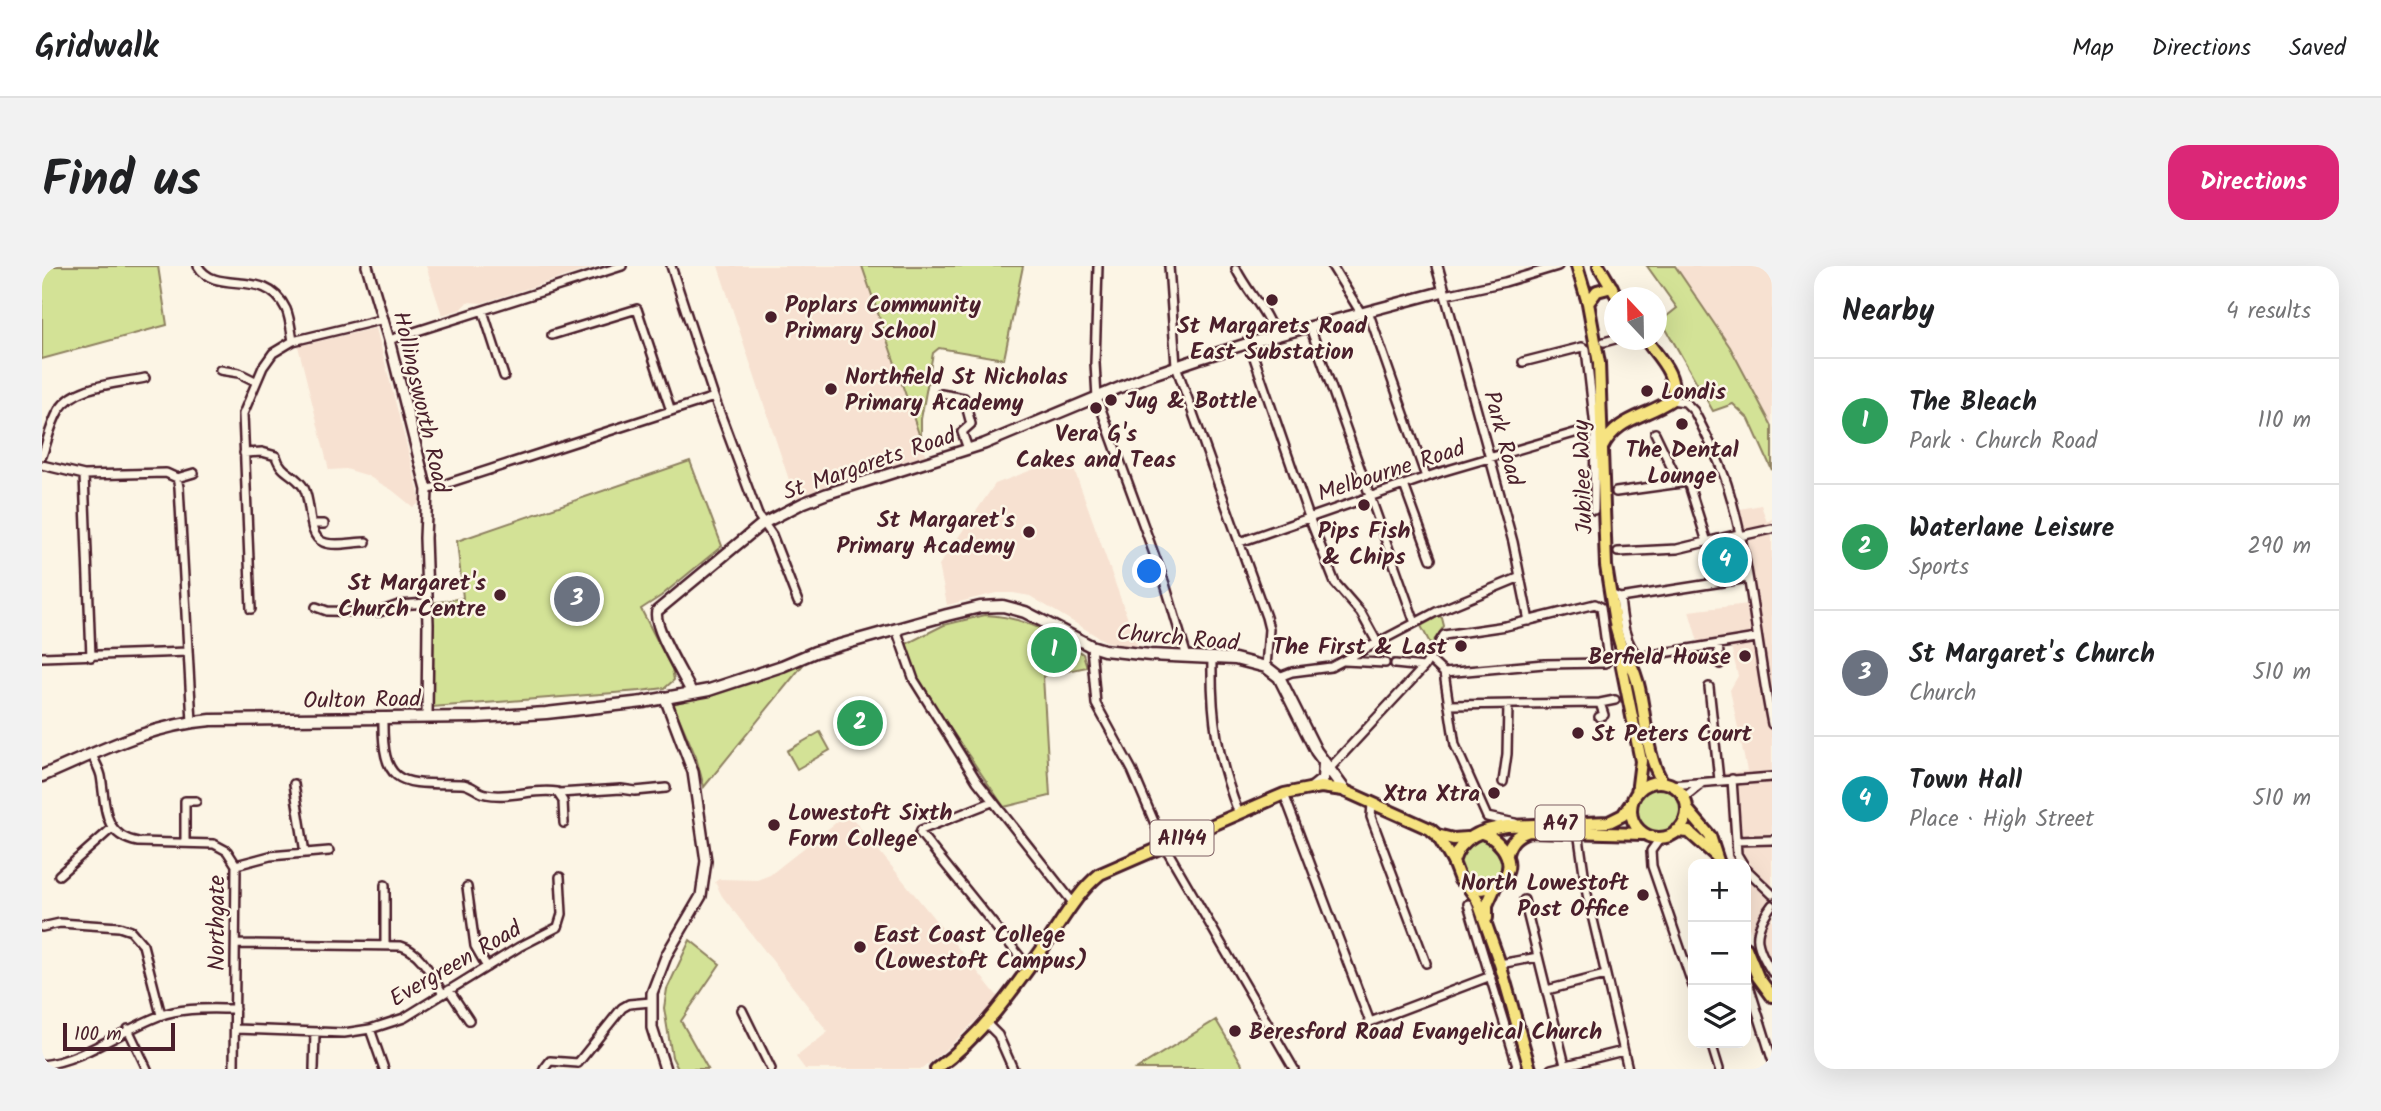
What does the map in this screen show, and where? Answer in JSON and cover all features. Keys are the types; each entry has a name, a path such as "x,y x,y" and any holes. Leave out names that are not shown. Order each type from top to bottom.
{"main road":[{"name":"Jubilee Way","path":"1577,266 1588,303 1600,363 1604,520 1622,650 1621,662 1641,761 1634,798"},
{"path":"1600,266 1612,287"},
{"path":"1588,303 1597,290 1604,289"},
{"path":"1602,448 1613,431 1626,421 1671,400 1674,392 1672,379 1653,350"},
{"path":"1601,409 1612,422 1626,421"},
{"name":"Church Road","path":"692,693 782,666 815,652 896,629 980,607 1003,606 1025,612 1091,646 1121,653 1235,659 1266,667 1279,677"},
{"name":"Jubilee Way","path":"1622,650 1632,667 1652,761 1667,783"},
{"path":"1279,677 1326,767 1346,792"},
{"name":"Oulton Road","path":"42,776 145,733 177,723 477,717 546,713 692,693"},
{"path":"1312,788 1323,779 1326,767"},
{"path":"1686,805 1682,827 1661,838 1643,834 1632,819 1634,798 1648,785 1667,783 1678,790 1710,836 1717,859"},
{"name":"A1144","path":"936,1069 986,1023 1091,881 1100,874 1164,845 1284,794 1321,787 1346,792 1420,823 1437,835 1452,839 1467,838"},
{"name":"A47","path":"1482,833 1498,827 1609,822 1623,815 1634,798"},
{"name":"A47","path":"1507,854 1509,845 1523,833 1578,831 1643,834"},
{"path":"1676,831 1689,832 1716,859"},
{"path":"1487,927 1487,905 1496,885 1505,874 1507,854 1499,841 1482,833 1467,838 1458,849 1453,862 1460,880 1477,899 1500,964 1530,1069"},
{"name":"A1144","path":"1437,835 1453,862"},
{"path":"1469,888 1496,885"},
{"path":"1751,960 1758,977 1772,996"}],"street":[{"path":"198,266 206,276 217,280 252,281 269,288 287,310 293,341"},
{"name":"Hollingsworth Road","path":"367,266 384,319 427,490 427,716"},
{"path":"389,340 622,266"},
{"path":"671,266 714,397 762,524 772,535 798,602"},
{"path":"1098,266 1095,363 1097,398 1188,657"},
{"path":"1169,266 1176,366 1269,629 1266,667"},
{"path":"1332,266 1364,312 1426,477"},
{"name":"Park Road","path":"1437,266 1513,542 1518,578 1529,621"},
{"path":"1444,293 1505,282 1558,266"},
{"path":"1236,269 1270,319 1275,336"},
{"name":"St Margarets Road","path":"692,693 660,630 655,617 656,611 762,524 779,514 826,494 984,444 1176,366 1249,343 1444,293"},
{"path":"552,335 637,309 671,411"},
{"path":"483,311 504,376"},
{"path":"251,609 243,414 255,381 273,353 293,341 384,319"},
{"path":"1310,327 1415,623"},
{"path":"1249,343 1309,517 1335,583 1361,613 1378,643"},
{"path":"1523,362 1585,348 1595,428 1594,510"},
{"path":"220,370 239,373 255,381"},
{"path":"42,456 58,411 70,398 83,391 145,378"},
{"path":"941,394 964,398 971,424 962,432 968,449"},
{"path":"427,490 714,397"},
{"path":"1671,400 1685,402 1694,411 1727,483 1740,535 1772,724"},
{"name":"Melbourne Road","path":"1240,542 1426,477 1595,428"},
{"path":"1654,433 1679,483"},
{"path":"244,453 262,452 276,456 279,466 304,488 310,503 313,534 324,543 366,542"},
{"path":"42,465 84,475 166,473 177,478 194,473"},
{"path":"84,475 91,657"},
{"path":"177,478 192,722"},
{"path":"1616,492 1685,482 1690,485 1707,542"},
{"path":"1404,485 1431,559"},
{"path":"312,524 324,524"},
{"path":"1618,552 1677,549 1772,529"},
{"path":"1279,677 1292,672 1322,669 1344,661 1415,623 1518,578"},
{"path":"1639,657 1628,637 1615,596 1748,578"},
{"path":"316,607 327,611 379,612 399,605 427,603"},
{"path":"1326,767 1424,667 1444,635 1529,621 1598,604 1602,612 1608,660 1605,663 1544,664 1444,673"},
{"path":"896,629 914,680 992,802 1074,904"},
{"path":"1632,667 1639,657 1756,638"},
{"path":"1718,643 1720,664"},
{"path":"1091,646 1096,704 1132,770 1164,845 1294,1069"},
{"path":"42,657 188,652"},
{"path":"1212,658 1212,702 1218,751 1239,814"},
{"path":"1430,660 1444,673 1455,745 1487,817 1524,825"},
{"path":"1344,661 1385,663"},
{"path":"1395,664 1424,667"},
{"path":"1709,687 1720,780"},
{"path":"665,698 685,747 697,791 706,861 701,896 667,954 654,984 650,1003 652,1028 665,1069"},
{"path":"1449,705 1615,701"},
{"path":"1599,717 1604,715 1600,703"},
{"path":"1503,782 1507,754 1508,705"},
{"path":"383,719 386,761 405,781 419,784 466,784 486,795 666,788"},
{"path":"59,875 112,828 105,813 100,772 92,755"},
{"path":"1667,783 1772,777"},
{"path":"1732,779 1737,853 1740,859"},
{"path":"1686,805 1686,796 1705,781"},
{"path":"294,784 304,853"},
{"path":"559,793 563,801 564,823"},
{"path":"1284,794 1370,1022 1490,976"},
{"path":"185,842 181,801 196,801"},
{"path":"992,802 921,830 920,833 1029,968"},
{"path":"1372,803 1371,817 1426,963"},
{"name":"Northgate","path":"112,828 130,840 214,844 221,847 236,865 234,1069"},
{"path":"1578,831 1587,894 1628,1069"},
{"path":"1661,838 1654,845 1650,857 1693,985"},
{"path":"1736,841 1772,840"},
{"path":"236,865 270,856 329,851"},
{"path":"1751,874 1772,894"},
{"name":"Evergreen Road","path":"236,1029 344,1033 370,1029 404,1018 558,927 562,914 560,877"},
{"path":"385,885 385,945"},
{"path":"467,887 475,946 487,967"},
{"path":"1524,901 1565,1065"},
{"path":"1468,904 1517,1065 1514,1069"},
{"path":"1772,905 1758,927 1756,936 1759,949 1772,972"},
{"path":"42,927 60,923 119,927 131,931 143,946 161,1015"},
{"path":"236,944 385,945 411,949 470,1020"},
{"path":"1500,964 1538,957"},
{"path":"1547,990 1605,975"},
{"path":"1749,985 1772,1059"},
{"path":"544,1069 550,1061 580,1066 622,1008 629,1004 650,1003"},
{"path":"42,1065 72,1058 161,1015 188,1010 235,1009"},
{"path":"742,1010 771,1069"},
{"path":"986,1023 998,1035 1013,1069"},
{"path":"128,1029 147,1069"},
{"path":"370,1029 384,1069"},
{"path":"314,1069 315,1032"},
{"path":"1713,1048 1719,1069"},
{"path":"1551,1069 1623,1051"}],"shaded area":[{"path":"426,266 598,266 482,303 467,302 462,309 442,315"},
{"name":"Northfield St Nicholas Primary Academy","path":"718,266 862,266 926,455 846,479 795,498"},
{"path":"1675,266 1772,266 1772,426 1730,347"},
{"path":"376,328 418,489 420,503 413,507 392,490 366,475 346,469 329,470 298,346"},
{"name":"St Margaret's Primary Academy","path":"1069,456 1139,650 1105,641 1030,596 996,593 947,605 939,565 995,484"},
{"path":"1761,505 1767,522 1772,519 1772,978 1751,932 1751,859 1731,859 1725,773 1747,771 1730,690 1738,676 1731,647 1700,649 1689,611 1748,604 1730,511"},
{"name":"East Coast College (Lowestoft Campus)","path":"848,813 999,998 922,1069 805,1069 796,1057 828,1032 722,896 715,882 719,879 757,880 770,875"}],"green space":[{"path":"42,266 158,266 167,325 42,359"},
{"path":"862,266 1023,266 1004,359 939,348 933,353 921,419 921,440"},
{"path":"1647,266 1675,266 1730,347 1772,426 1772,470 1749,419 1733,404 1713,411 1667,331 1667,316 1677,308 1667,294 1667,287 1662,287"},
{"path":"690,461 722,546 641,609 672,669 674,680 665,688 640,691 432,707 432,603 463,598 457,541"},
{"path":"985,615 1024,622 1061,639 1083,654 1087,667 1043,676 1050,796 1004,807 921,686 912,669 906,644 944,625"},
{"path":"1439,616 1444,626 1431,645 1421,626"},
{"path":"806,661 704,787 696,757 673,704"},
{"path":"820,732 830,750 797,769 787,751"},
{"path":"1659,787 1674,794 1681,809 1674,824 1659,831 1644,824 1637,809 1644,794"},
{"path":"1481,839 1496,846 1503,861 1496,876 1481,883 1466,876 1459,861 1466,846"},
{"path":"690,940 720,964 681,1021 708,1069 678,1069 672,1057 664,1008 667,989"},
{"path":"1216,1020 1245,1069 1136,1069"}],"place":[{"name":"St Margarets Road East Substation","path":"1272,300"},
{"name":"Poplars Community Primary School","path":"771,317"},
{"name":"Northfield St Nicholas Primary Academy","path":"831,389"},
{"name":"Londis","path":"1647,391"},
{"name":"Jug & Bottle","path":"1111,400"},
{"name":"Vera G's Cakes and Teas","path":"1096,408"},
{"name":"The Dental Lounge","path":"1682,424"},
{"name":"Pips Fish & Chips","path":"1364,505"},
{"name":"St Margaret's Primary Academy","path":"1029,532"},
{"name":"Town Hall","path":"1725,560"},
{"name":"St Margaret's Church Centre","path":"500,595"},
{"name":"St Margaret's Church","path":"577,599"},
{"name":"The First & Last","path":"1461,646"},
{"name":"The Bleach","path":"1054,650"},
{"name":"Berfield House","path":"1745,656"},
{"name":"Waterlane Leisure","path":"860,723"},
{"name":"St Peters Court","path":"1578,733"},
{"name":"Xtra Xtra","path":"1494,793"},
{"name":"Lowestoft Sixth Form College","path":"774,825"},
{"name":"North Lowestoft Post Office","path":"1643,895"},
{"name":"East Coast College (Lowestoft Campus)","path":"860,947"},
{"name":"Beresford Road Evangelical Church","path":"1235,1031"}]}
